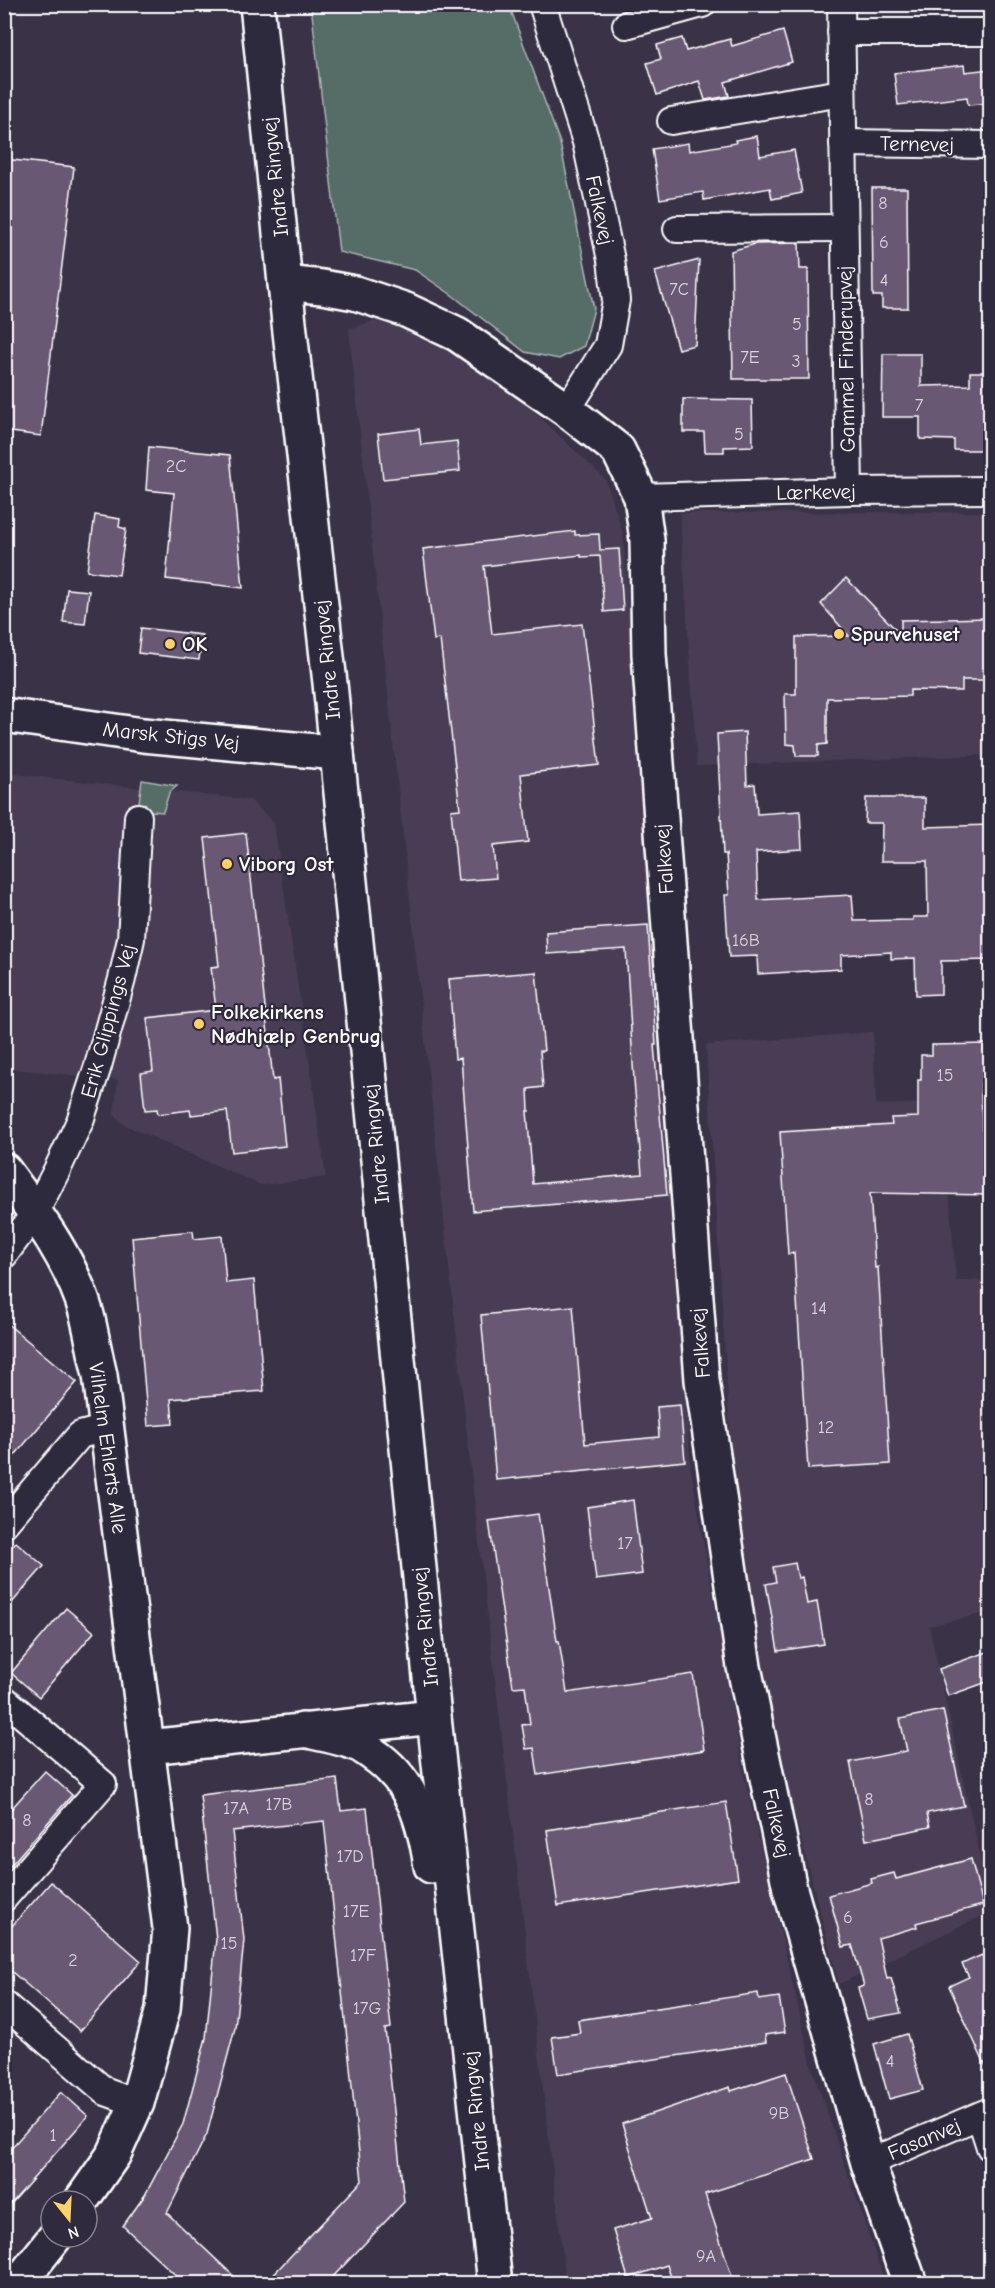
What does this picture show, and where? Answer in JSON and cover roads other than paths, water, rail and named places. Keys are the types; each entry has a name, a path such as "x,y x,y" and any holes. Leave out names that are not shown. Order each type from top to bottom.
{"street":[{"name":"Indre Ringvej","path":"256,4 337,753 434,1717 495,2283"},
{"name":"Falkevej","path":"542,4 586,142 616,300 608,345 567,410"},
{"path":"626,26 702,4"},
{"name":"Gammel Finderupvej","path":"841,4 849,491"},
{"path":"841,32 990,32"},
{"path":"671,121 842,93"},
{"name":"Ternevej","path":"843,143 990,145"},
{"path":"677,229 844,228"},
{"name":"Falkevej","path":"285,283 322,286 355,293 406,310 457,334 567,410 618,450 641,497 647,540 649,654 702,1380 744,1667 790,1889 868,2163 910,2283"},
{"name":"Lærkevej","path":"641,497 849,491 990,490"},
{"name":"Marsk Stigs Vej","path":"4,715 143,735 337,753"},
{"name":"Erik Glippings Vej","path":"4,1255 35,1213 81,1121 122,979 131,939 138,818"},
{"name":"Vilhelm Ehlerts Alle","path":"4,1170 60,1251 87,1314 100,1375 170,1928 164,2009 137,2103 114,2154 89,2189"},
{"path":"4,1524 80,1435 107,1428"},
{"path":"4,1699 103,1784 4,1898"},
{"path":"148,1747 434,1717"},
{"path":"303,1730 359,1745 382,1760 404,1782 417,1809 427,1839 436,1899 445,1928 458,1947"},
{"path":"4,2004 106,2092 137,2103"},
{"name":"Fasanvej","path":"868,2163 985,2113 990,2146"},
{"path":"18,2283 45,2249"}],"place":[{"name":"Spurvehuset","path":"839,634"},
{"name":"OK","path":"170,644"},
{"name":"Viborg Ost","path":"227,864"},
{"name":"Folkekirkens Nødhjælp Genbrug","path":"199,1024"}]}
